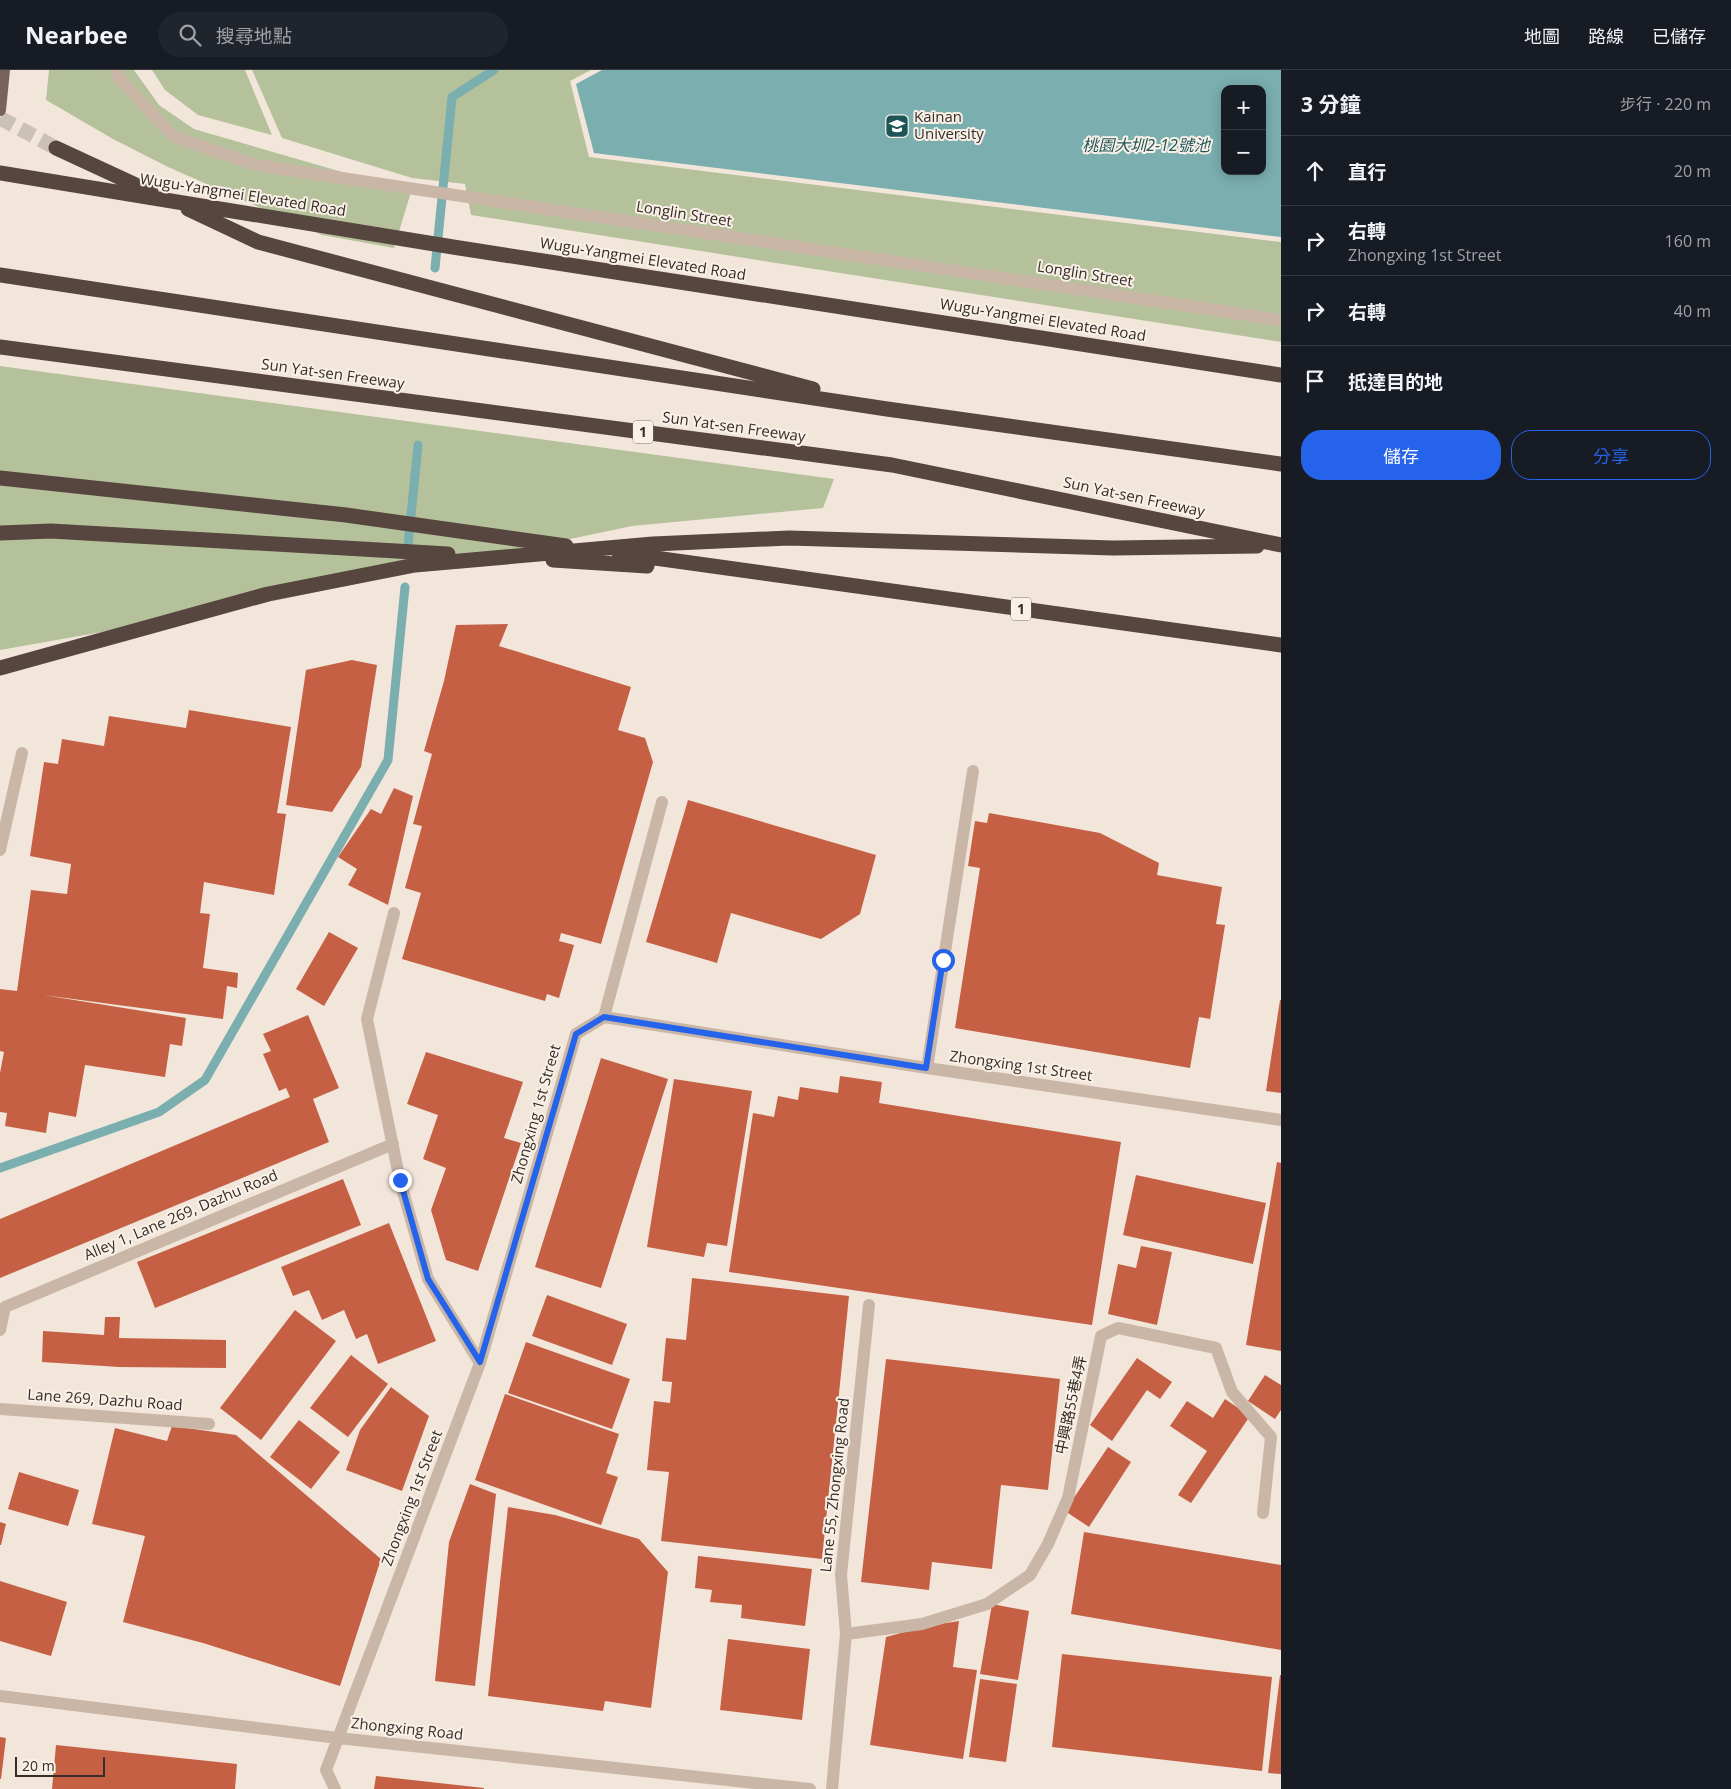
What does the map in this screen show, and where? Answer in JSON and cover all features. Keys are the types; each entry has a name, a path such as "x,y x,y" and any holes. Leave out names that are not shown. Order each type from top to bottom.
{"highway":[{"path":"56,148 258,242 887,409"},
{"name":"Wugu-Yangmei Elevated Road","path":"0,173 453,247 1281,375"},
{"path":"0,275 887,409 1281,464"},
{"name":"Sun Yat-sen Freeway","path":"0,347 892,465 1281,545"},
{"name":"1","path":"0,478 346,515 1281,645"},
{"path":"0,533 51,531 760,572"},
{"path":"0,668 268,594 415,565 653,544 789,538 1113,548 1281,545"}],"main road":[{"path":"0,110 4,70"}],"street":[{"name":"Longlin Street","path":"116,70 119,78 173,136 256,166 1281,320"},
{"path":"0,850 22,753"},
{"path":"926,1068 973,771"},
{"path":"604,1017 662,802"},
{"path":"394,913 367,1019 400,1180 428,1279 480,1362"},
{"name":"Zhongxing 1st Street","path":"335,1789 326,1770 480,1362 576,1034 604,1017 926,1068 1281,1120"},
{"name":"Alley 1, Lane 269, Dazhu Road","path":"0,1330 5,1307 393,1144"},
{"name":"Lane 55, Zhongxing Road","path":"832,1789 846,1634 841,1575 869,1305"},
{"name":"中興路55巷4弄","path":"846,1634 922,1624 986,1604 1030,1575 1048,1544 1068,1498 1101,1336 1118,1328 1216,1348 1232,1392 1271,1437 1263,1513"},
{"name":"Lane 269, Dazhu Road","path":"0,1409 209,1424"},
{"name":"Zhongxing Road","path":"0,1696 338,1738 810,1789"}],"green space":[{"path":"49,70 134,70 159,105 194,129 411,192 394,248 322,235 168,167 113,139 46,100"},
{"path":"152,70 245,70 272,135 198,115 165,90"},
{"path":"252,70 591,70 570,81 589,157 1281,242 1281,342 471,215 465,184 412,178 282,138"},
{"path":"0,366 834,479 823,508 632,526 249,606 0,650"}],"water":[{"name":"桃園大圳2-12號池","path":"602,70 1281,70 1281,237 594,153 576,84"}],"building":[{"path":"508,624 499,646 631,687 618,730 645,738 653,762 601,944 561,933 559,941 574,945 559,998 547,994 545,1001 402,959 421,893 405,888 422,826 413,824 432,754 424,751 444,681 456,625"},
{"path":"352,660 377,665 361,767 332,812 286,805 306,670"},
{"path":"189,710 291,727 277,813 286,814 274,895 204,882 200,913 210,914 203,968 238,973 237,988 227,986 223,1019 43,995 186,1018 182,1046 170,1044 165,1077 85,1065 76,1117 49,1112 46,1133 5,1126 7,1113 0,1112 0,1073 4,1052 0,1051 0,989 17,991 31,890 67,894 71,864 30,856 44,762 58,764 62,739 104,746 109,716 186,728"},
{"path":"394,788 413,796 388,905 348,885 357,869 338,857 371,809 381,814"},
{"path":"688,800 876,855 860,914 821,939 731,913 717,963 646,942"},
{"path":"989,813 1100,833 1159,863 1157,875 1222,887 1216,924 1225,925 1210,1019 1199,1017 1190,1068 955,1028 980,868 968,866 975,821 987,823"},
{"path":"329,932 358,948 324,1006 296,989"},
{"path":"1281,1000 1281,1093 1266,1091"},
{"path":"308,1015 339,1088 313,1099 329,1142 0,1278 0,1219 290,1097 286,1088 279,1091 263,1054 271,1051 263,1034"},
{"path":"426,1052 523,1082 504,1138 521,1143 478,1271 446,1260 431,1210 446,1168 423,1159 438,1115 407,1104"},
{"path":"601,1058 668,1079 601,1288 535,1267"},
{"path":"840,1076 882,1082 879,1103 1121,1142 1092,1325 729,1272 753,1113 774,1117 778,1096 798,1100 800,1087 838,1093"},
{"path":"674,1079 752,1091 727,1246 707,1243 704,1257 647,1247"},
{"path":"1277,1162 1281,1163 1281,1351 1246,1345"},
{"path":"1136,1175 1266,1203 1253,1264 1123,1235"},
{"path":"343,1179 361,1225 155,1308 137,1262"},
{"path":"389,1223 436,1341 378,1364 367,1334 356,1339 344,1310 322,1320 309,1290 293,1296 281,1267"},
{"path":"1141,1246 1172,1252 1157,1325 1108,1314 1118,1264 1136,1268"},
{"path":"692,1278 849,1296 822,1559 661,1541 669,1472 647,1470 654,1401 670,1403 672,1382 662,1381 666,1338 686,1340"},
{"path":"547,1295 627,1324 612,1365 532,1336"},
{"path":"295,1310 336,1341 261,1440 220,1408"},
{"path":"105,1317 120,1317 119,1338 226,1340 226,1368 119,1367 42,1362 43,1331 104,1335"},
{"path":"526,1342 630,1379 612,1429 508,1393"},
{"path":"351,1355 388,1384 348,1437 310,1408"},
{"path":"1137,1358 1172,1382 1160,1399 1147,1390 1112,1441 1090,1425"},
{"path":"886,1359 1060,1379 1048,1490 1001,1485 992,1569 932,1562 929,1590 861,1582"},
{"path":"1265,1375 1281,1385 1281,1410 1275,1419 1248,1401"},
{"path":"391,1387 429,1416 402,1491 346,1470 360,1430"},
{"path":"505,1394 619,1434 606,1473 618,1477 601,1525 475,1480"},
{"path":"1225,1399 1250,1416 1191,1503 1178,1495 1207,1451 1170,1426 1187,1401 1213,1418"},
{"path":"299,1420 340,1452 311,1489 270,1457"},
{"path":"172,1426 236,1435 381,1559 340,1686 203,1643 123,1622 145,1536 92,1524 115,1428 167,1441"},
{"path":"1108,1447 1131,1462 1089,1527 1065,1511"},
{"path":"19,1472 79,1490 68,1526 8,1509"},
{"path":"470,1484 496,1494 475,1686 435,1681 449,1542"},
{"path":"508,1507 555,1515 639,1539 668,1572 651,1708 605,1701 603,1711 488,1696"},
{"path":"0,1522 6,1524 1,1545 0,1545"},
{"path":"1084,1532 1281,1565 1281,1650 1071,1614"},
{"path":"698,1556 812,1569 805,1626 741,1618 742,1605 710,1602 712,1590 695,1588"},
{"path":"0,1581 67,1602 51,1656 0,1641"},
{"path":"992,1604 1029,1611 1018,1680 980,1674"},
{"path":"959,1621 953,1667 977,1670 963,1759 870,1745 886,1637 927,1626"},
{"path":"728,1639 810,1649 802,1720 720,1710"},
{"path":"1062,1654 1272,1677 1262,1771 1052,1747"},
{"path":"1281,1675 1281,1774 1268,1773"},
{"path":"980,1679 1017,1684 1006,1762 969,1757"},
{"path":"0,1737 6,1738 1,1779 0,1779"},
{"path":"56,1745 237,1764 235,1789 52,1789"},
{"path":"376,1776 484,1788 484,1789 374,1789"}],"waterway":[{"path":"435,268 452,97 494,70"},
{"path":"408,546 418,445"},
{"path":"0,1168 159,1112 205,1080 388,760 405,587"}],"tunnel":[{"path":"0,118 56,148"}],"place":[{"name":"Kainan University","path":"897,126"}],"route":[{"path":"400,1180 428,1279 480,1362 576,1034 604,1017 926,1068 943,960"}]}
